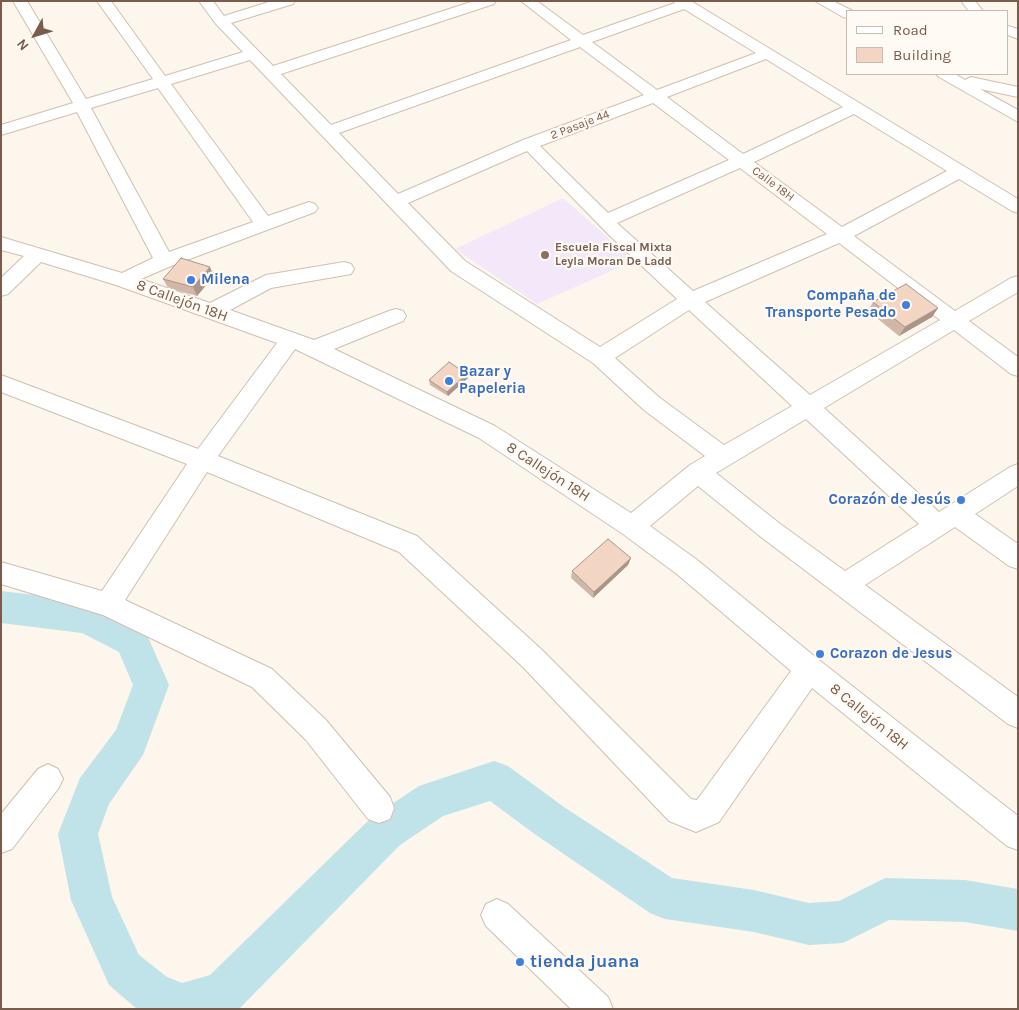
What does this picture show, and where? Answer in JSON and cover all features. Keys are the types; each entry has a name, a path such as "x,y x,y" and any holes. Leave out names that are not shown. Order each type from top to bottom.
{"street":[{"path":"20,1 82,106 164,261"},
{"path":"104,1 265,225"},
{"path":"206,1 221,21 458,266 600,357 652,404 723,457"},
{"path":"221,21 288,1"},
{"path":"270,72 488,1"},
{"name":"Calle 18H","path":"528,1 1018,368"},
{"path":"822,1 840,7"},
{"path":"328,132 683,3 1018,207"},
{"path":"1,130 253,54"},
{"name":"2 Pasaje 44","path":"395,202 529,144 767,54"},
{"path":"947,76 1018,92"},
{"path":"947,76 1018,117"},
{"path":"605,220 742,161 854,107"},
{"path":"529,144 605,220 908,501 946,519 1018,558"},
{"path":"600,357 691,300 841,235 960,171"},
{"path":"123,280 164,261 309,208"},
{"name":"8 Callejón 18H","path":"1,243 123,280 314,348 487,432 632,527 687,567 809,669 1018,836"},
{"path":"1,289 37,255"},
{"path":"212,311 266,282 344,269"},
{"path":"632,527 698,472 1018,283"},
{"path":"314,348 396,316"},
{"path":"108,605 202,460 290,341"},
{"path":"1,384 202,460 408,544 532,658 680,810 696,817 708,811 809,669"},
{"path":"698,472 770,530 1018,714"},
{"path":"844,585 1018,474"},
{"path":"1,573 108,605 262,678 316,730 379,808"},
{"path":"1,838 48,779"},
{"path":"497,916 596,1009"}],"shaded area":[{"name":"Escuela Fiscal Mixta Leyla Moran De Ladd","path":"563,198 634,261 537,304 455,249"}],"building":[{"path":"181,258 210,267 193,287 163,279"},
{"path":"906,284 938,308 905,327 873,302"},
{"name":"Bazar y Papeleria","path":"449,362 467,374 447,392 429,380"},
{"path":"608,539 631,558 594,592 572,571"}],"waterway":[{"path":"1,607 86,617 132,640 151,685 130,742 94,792 78,834 92,900 124,970 152,993 182,1005 223,993 386,831 433,800 494,780 550,821 665,898 754,911 809,924 843,922 885,899 965,901 1018,910"}],"place":[{"name":"Escuela Fiscal Mixta Leyla Moran De Ladd","path":"545,255"},
{"name":"Milena","path":"191,280"},
{"name":"Compaña de Transporte Pesado","path":"906,305"},
{"name":"Bazar y Papeleria","path":"449,381"},
{"name":"Corazón de Jesús","path":"961,500"},
{"name":"Corazon de Jesus","path":"820,654"},
{"name":"tienda juana","path":"520,962"}]}
